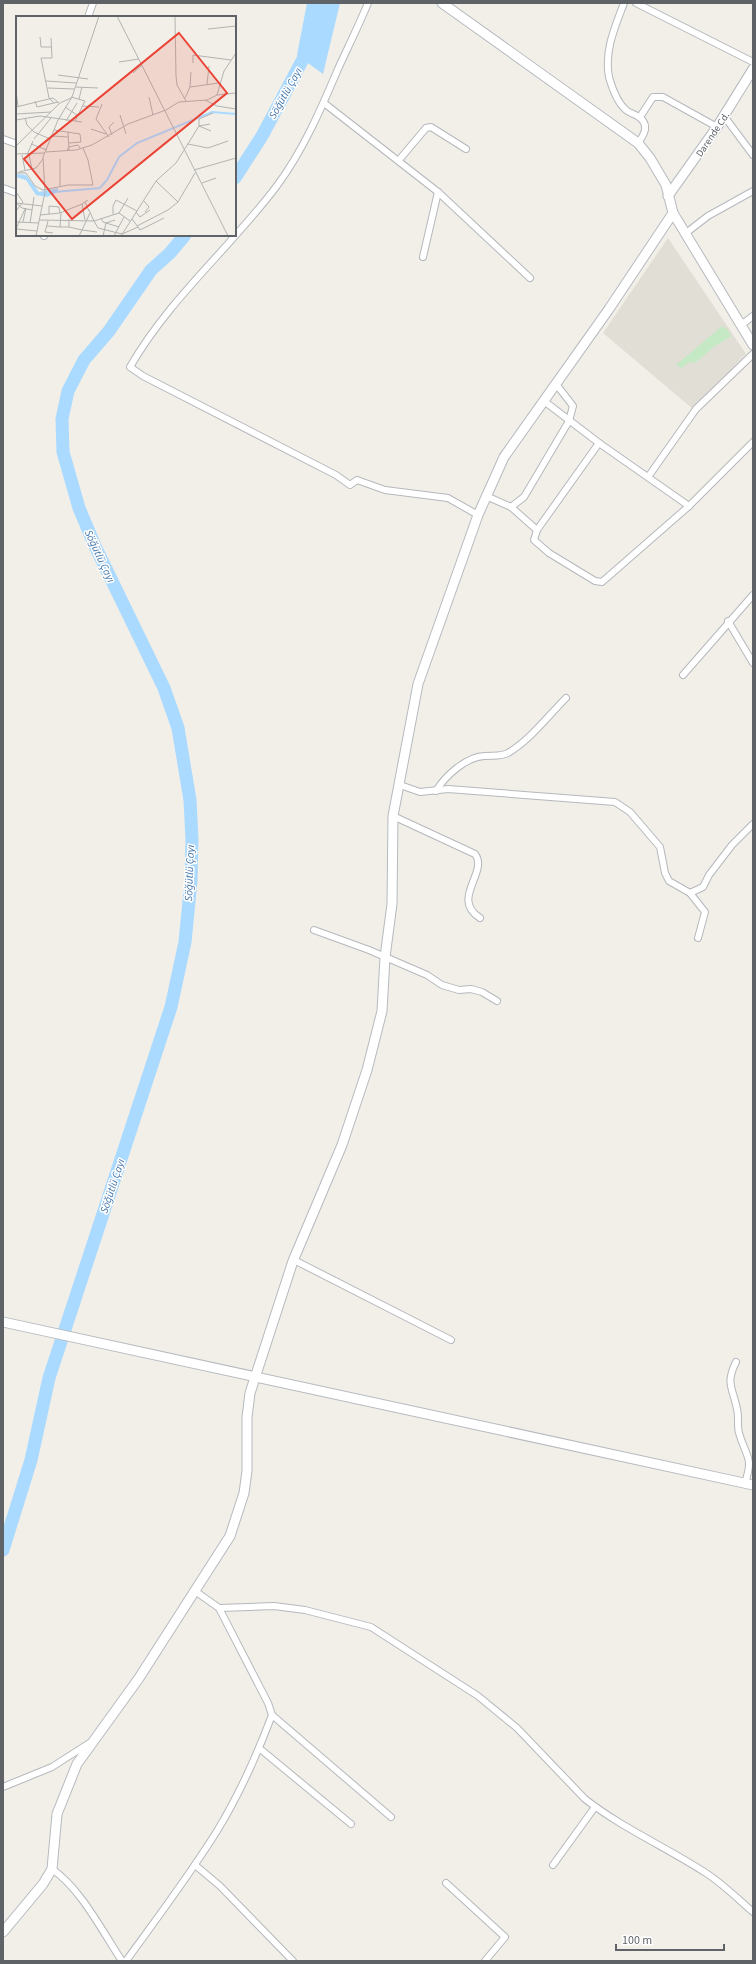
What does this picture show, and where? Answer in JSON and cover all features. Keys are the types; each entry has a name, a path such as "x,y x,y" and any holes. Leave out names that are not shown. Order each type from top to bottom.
{"street":[{"path":"88,16 93,3"},
{"path":"236,233 277,186 298,151 324,103 368,3"},
{"path":"442,3 638,143 650,158 666,185 673,212 753,345"},
{"path":"624,3 611,37 608,60 609,78 617,99 626,110 640,117 644,125 645,133 638,143"},
{"path":"636,3 753,62"},
{"name":"Darende Cd.","path":"668,196 717,127 753,69"},
{"path":"640,117 653,97 663,97 717,127"},
{"path":"324,103 399,160 438,192 530,278"},
{"path":"724,116 753,155"},
{"path":"399,160 426,128 431,127 466,148"},
{"path":"3,139 16,144"},
{"path":"3,188 16,193"},
{"path":"423,256 438,192"},
{"path":"686,233 708,216 753,192"},
{"path":"3,1932 43,1884 52,1869 57,1814 78,1764 139,1678 230,1536 244,1493 247,1471 247,1417 250,1393 294,1260 342,1145 367,1070 382,1011 385,957 392,904 393,816 418,684 478,515 504,457 609,309 673,212"},
{"path":"234,236 157,325 130,367 143,376 336,475 350,485 357,480 385,490 448,498 478,515"},
{"path":"741,325 753,316"},
{"path":"648,477 696,409 753,354"},
{"path":"511,507 524,497 570,421 573,406 556,384"},
{"path":"544,401 599,443 689,506"},
{"path":"599,443 537,530 534,540 549,554 595,581 602,582 689,506 753,442"},
{"path":"486,496 511,507 537,530"},
{"path":"683,675 753,595"},
{"path":"728,622 753,663"},
{"path":"436,791 442,782 452,773 474,758 507,754 522,742 566,698"},
{"path":"400,785 420,792 448,789 614,802 630,812 660,847 665,873 669,881 690,893 705,912 698,938"},
{"path":"393,816 475,854 478,863 469,894 469,903 472,911 480,918"},
{"path":"690,893 702,887 732,844 753,824"},
{"path":"314,930 427,975 442,985 459,990 471,989 482,992 497,1001"},
{"path":"294,1260 451,1340"},
{"path":"3,1322 34,1330 749,1484 750,1457 739,1433 738,1410 730,1384 732,1370 736,1362"},
{"path":"195,1591 219,1608 268,1703 272,1716 390,1817"},
{"path":"219,1608 274,1606 305,1610 371,1628 478,1696 517,1728 585,1799 595,1807 622,1825 666,1848 706,1873 753,1912"},
{"path":"126,1961 195,1865 218,1829 260,1748 272,1716"},
{"path":"3,1787 52,1766 95,1740"},
{"path":"260,1748 351,1824"},
{"path":"553,1865 595,1807"},
{"path":"195,1865 220,1886 293,1961"},
{"path":"52,1869 64,1877 122,1961"},
{"path":"446,1883 505,1937 485,1961"}],"shaded area":[{"path":"668,238 746,354 693,409 603,333"}],"green space":[{"path":"722,326 728,330 732,338 730,337 715,346 695,363 689,362 681,368 676,365"}],"water":[{"path":"307,3 340,3 323,74 297,55"}],"waterway":[{"name":"Söğütlü Çayı","path":"236,176 262,136 311,44"},
{"name":"Söğütlü Çayı","path":"3,1550 31,1460 49,1378 171,1007 185,942 191,881 192,840 190,800 178,728 164,688 95,546 79,508 63,452 62,419 68,391 84,360 109,331 151,270 170,253 184,236"}]}
